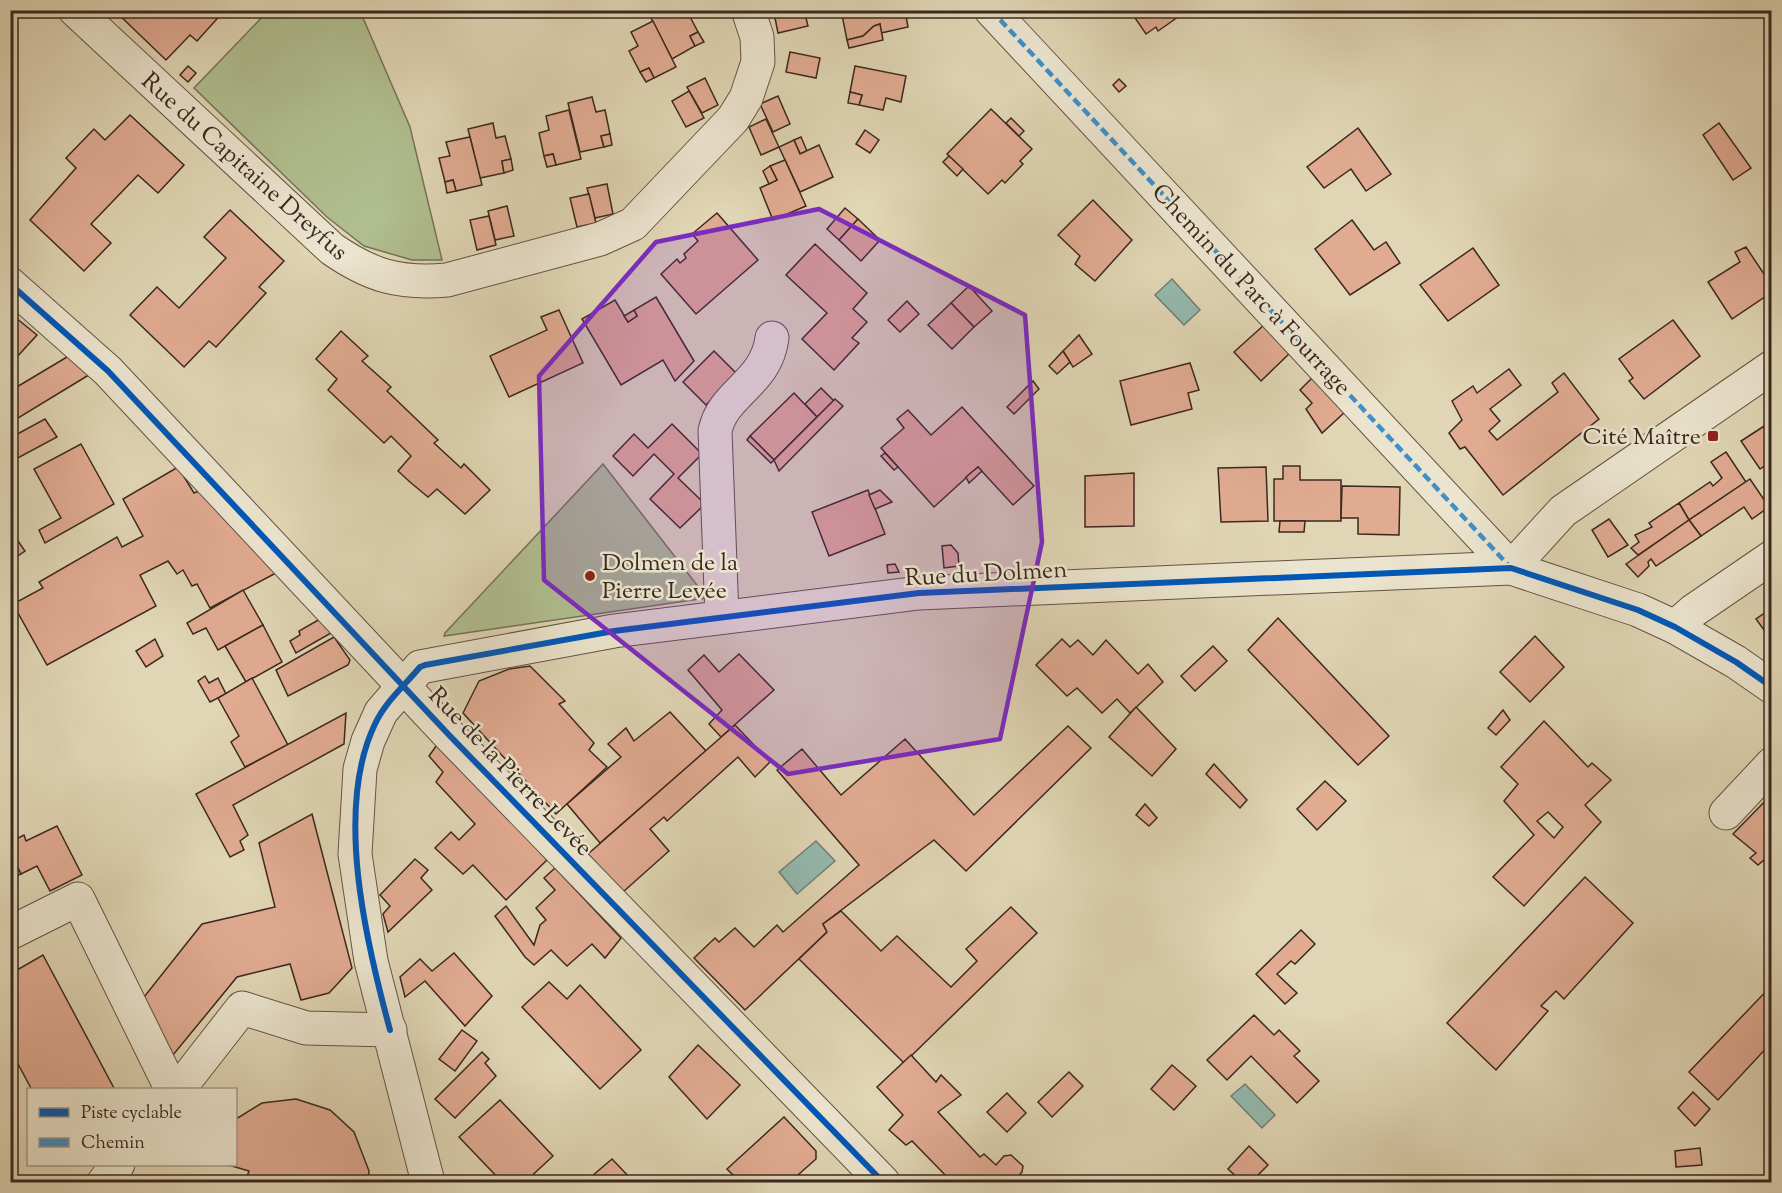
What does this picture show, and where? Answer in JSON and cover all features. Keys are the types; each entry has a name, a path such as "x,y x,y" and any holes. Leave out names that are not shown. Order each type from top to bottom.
{"street":[{"name":"Rue du Capitaine Dreyfus","path":"75,10 332,249 357,266 380,276 402,281 427,282 447,280 600,239 633,224 733,119 746,98 758,62 757,37 748,10"},
{"name":"Chemin du Parc à Fourrage","path":"991,10 1511,568"},
{"name":"Rue de la Pierre Levée","path":"10,284 108,371 404,685 883,1182"},
{"path":"722,617 715,431 721,413 764,366 770,355 772,338"},
{"path":"1772,367 1563,510 1511,568 1609,599 1675,627 1736,662 1772,687"},
{"path":"1675,627 1693,611 1772,557"},
{"name":"Rue du Dolmen","path":"428,1182 371,961 355,854 360,769 368,741 381,712 425,665 614,631 919,593 1511,568"},
{"path":"1726,813 1772,764"},
{"path":"10,933 78,899 172,1088"},
{"path":"179,1088 242,1008 306,1028 390,1030"},
{"path":"104,1182 116,1166"}],"highlighted area":[{"path":"819,209 1025,315 1042,542 1000,739 788,774 544,580 539,376 656,242"}],"green space":[{"path":"269,10 360,11 410,127 442,260 412,260 364,246 327,217 194,88"},
{"path":"603,464 707,598 444,636 445,633"}],"water":[{"path":"1172,279 1200,310 1184,325 1155,295"},
{"path":"816,841 835,861 797,894 779,872"},
{"path":"1245,1084 1275,1115 1262,1128 1231,1096"}],"building":[{"path":"114,10 225,10 197,41 190,35 166,60"},
{"path":"655,10 676,10 679,15 687,11 698,32 690,36 695,46 672,59 649,14"},
{"path":"804,10 808,26 778,33 774,13"},
{"path":"841,10 905,10 908,27 881,33 880,24 874,26 863,36 847,40"},
{"path":"1139,10 1188,10 1158,31 1156,27 1146,34 1133,15"},
{"path":"653,21 676,67 654,78 649,68 640,72 629,51 638,46 631,32"},
{"path":"880,24 883,40 849,48 847,40 863,36 874,26"},
{"path":"698,32 704,42 695,46 690,36"},
{"path":"790,52 820,58 816,78 786,72"},
{"path":"188,66 196,73 188,82 180,75"},
{"path":"855,66 906,76 901,102 886,98 883,110 859,105 862,95 850,92"},
{"path":"649,68 654,78 646,82 640,72"},
{"path":"705,78 718,105 702,113 687,87"},
{"path":"1119,79 1126,86 1119,92 1113,85"},
{"path":"689,91 704,118 686,127 672,101"},
{"path":"850,92 862,95 859,105 848,103"},
{"path":"778,96 790,124 773,132 760,104"},
{"path":"592,97 596,112 605,110 610,134 601,136 604,147 580,152 568,103"},
{"path":"991,109 1032,149 1020,161 1023,164 1005,183 1002,180 988,194 947,154"},
{"path":"569,110 581,159 556,165 553,154 544,156 539,133 549,130 546,116"},
{"path":"130,115 184,165 158,193 138,175 91,224 111,243 84,271 30,220 76,168 66,158 94,129 105,140"},
{"path":"1011,118 1024,131 1019,136 1006,123"},
{"path":"766,119 779,147 761,155 749,127"},
{"path":"493,123 496,138 505,136 511,159 502,161 504,173 480,178 468,129"},
{"path":"1719,123 1751,168 1733,180 1703,135"},
{"path":"1358,128 1391,174 1366,191 1351,169 1324,188 1307,167"},
{"path":"865,130 879,140 870,153 856,144"},
{"path":"610,134 612,145 604,147 601,136"},
{"path":"470,137 482,185 456,191 453,180 445,182 439,158 450,156 446,142"},
{"path":"801,137 807,151 800,154 794,140"},
{"path":"794,140 800,154 819,145 833,177 800,192 779,147"},
{"path":"553,154 556,165 547,167 544,156"},
{"path":"949,156 963,169 957,176 943,162"},
{"path":"511,159 513,170 504,173 502,161"},
{"path":"785,160 806,206 773,220 760,188 777,180 770,166"},
{"path":"770,166 777,180 769,184 763,171"},
{"path":"453,180 456,191 447,193 445,182"},
{"path":"607,184 613,214 595,218 587,188"},
{"path":"589,194 596,223 577,227 570,198"},
{"path":"1093,200 1132,240 1095,281 1075,264 1080,256 1058,235"},
{"path":"507,206 514,236 495,240 488,211"},
{"path":"845,208 858,219 839,240 827,229"},
{"path":"230,210 284,261 259,287 266,293 216,347 209,341 184,367 130,315 157,287 179,308 226,258 204,237"},
{"path":"717,213 758,260 696,314 661,274 677,259 680,263 686,258 684,254 698,241 692,234"},
{"path":"489,216 496,245 477,250 470,220"},
{"path":"858,219 880,240 861,261 839,240"},
{"path":"1352,220 1374,250 1386,242 1400,263 1350,295 1315,249"},
{"path":"815,244 867,293 853,309 867,322 852,338 859,343 834,370 802,339 827,313 786,275"},
{"path":"1746,247 1772,286 1772,292 1732,319 1708,282 1740,262 1735,252"},
{"path":"1473,248 1499,285 1448,321 1420,285"},
{"path":"969,286 992,311 974,327 951,303"},
{"path":"656,297 694,361 675,381 663,360 621,385 582,319 615,300 628,322 637,316 634,310"},
{"path":"907,301 919,314 900,332 888,320"},
{"path":"951,303 974,327 952,349 928,325"},
{"path":"559,310 583,363 509,397 490,356 547,330 541,317"},
{"path":"634,310 637,316 628,322 624,316"},
{"path":"10,313 37,335 15,359 10,355"},
{"path":"1673,320 1700,356 1644,399 1629,381 1633,378 1619,359"},
{"path":"1264,325 1290,353 1261,381 1234,352"},
{"path":"341,331 368,356 362,361 391,387 387,391 438,440 434,443 461,468 464,464 490,490 465,514 437,489 428,497 410,482 398,471 411,456 391,436 384,443 328,390 337,379 316,359"},
{"path":"1079,335 1092,354 1073,367 1063,351"},
{"path":"714,351 737,374 706,405 683,382"},
{"path":"1063,351 1070,362 1057,374 1049,366"},
{"path":"72,354 92,373 10,423 10,391"},
{"path":"1190,363 1199,390 1188,393 1192,409 1131,425 1120,381"},
{"path":"1509,369 1521,385 1490,409 1500,421 1489,431 1497,440 1558,392 1552,383 1564,373 1599,419 1503,495 1465,447 1460,449 1449,433 1462,420 1452,401 1473,386 1477,393"},
{"path":"1313,377 1345,412 1322,433 1306,409 1312,403 1300,390"},
{"path":"1033,381 1039,389 1014,414 1007,407"},
{"path":"821,388 834,401 817,417 805,404"},
{"path":"794,393 817,417 774,460 750,436"},
{"path":"835,399 843,406 779,471 774,460"},
{"path":"962,407 1034,486 1013,505 978,467 934,507 881,448 904,428 897,419 908,410 931,435"},
{"path":"45,419 57,437 14,460 10,454 10,438"},
{"path":"1772,421 1772,461 1760,469 1741,441"},
{"path":"672,424 702,454 678,478 705,504 680,528 650,499 674,474 654,454 633,476 613,456 634,434 648,448"},
{"path":"750,436 774,460 771,463 747,440"},
{"path":"81,444 114,504 45,543 39,530 61,518 34,469"},
{"path":"1726,452 1746,482 1689,520 1679,503 1710,482 1713,486 1722,478 1711,462"},
{"path":"885,453 898,467 894,470 881,456"},
{"path":"1283,466 1300,466 1300,480 1341,480 1341,521 1274,521 1274,479 1283,479"},
{"path":"178,467 194,493 199,491 276,573 210,608 197,584 192,586 183,570 177,574 168,561 140,575 156,606 47,665 13,604 43,588 39,582 117,537 122,547 143,536 123,499"},
{"path":"978,467 982,471 969,483 966,477"},
{"path":"1266,467 1268,521 1221,522 1218,468"},
{"path":"1134,473 1134,526 1085,527 1085,476"},
{"path":"1750,479 1769,507 1752,519 1744,507 1701,536 1689,520"},
{"path":"1342,486 1400,487 1399,535 1358,534 1358,518 1341,518"},
{"path":"868,490 885,534 829,556 812,512"},
{"path":"880,490 892,502 875,509 869,495"},
{"path":"1679,503 1689,520 1638,555 1631,548 1639,542 1635,535 1652,527 1649,523"},
{"path":"1609,519 1628,545 1608,557 1592,530"},
{"path":"1689,520 1701,536 1656,566 1651,559 1648,562 1649,566 1638,577 1626,564"},
{"path":"1280,521 1305,521 1304,532 1279,532"},
{"path":"18,541 25,551 10,561 10,546"},
{"path":"951,545 958,553 959,566 944,568 942,546"},
{"path":"895,564 899,572 888,573 887,565"},
{"path":"243,590 263,625 218,650 206,628 193,634 187,623"},
{"path":"1772,608 1772,641 1756,619"},
{"path":"1278,618 1389,736 1358,765 1248,650"},
{"path":"320,619 331,633 296,653 290,641 300,635 299,631"},
{"path":"263,625 282,662 246,682 225,646"},
{"path":"1535,636 1564,667 1530,702 1500,672"},
{"path":"334,637 350,660 348,665 288,696 276,670"},
{"path":"155,639 163,656 146,667 136,651"},
{"path":"1062,639 1070,647 1078,640 1093,655 1106,640 1138,674 1148,664 1163,682 1130,713 1117,699 1102,713 1077,688 1067,696 1036,665"},
{"path":"1213,646 1227,661 1195,691 1181,676"},
{"path":"739,654 774,690 721,737 709,724 722,710 688,670 704,655 719,672"},
{"path":"530,666 565,701 559,704 594,743 589,750 607,767 556,814 463,713 479,681 509,669"},
{"path":"205,676 209,683 218,678 226,694 210,702 198,681"},
{"path":"252,678 288,745 245,767 231,742 239,736 218,698"},
{"path":"1136,707 1176,749 1152,776 1109,737"},
{"path":"1503,710 1510,720 1496,735 1488,728"},
{"path":"670,712 706,751 600,843 567,804 621,757 608,744 626,728 634,741"},
{"path":"346,713 344,744 233,805 248,835 240,841 244,850 230,857 196,794"},
{"path":"1544,721 1588,767 1592,763 1611,780 1585,805 1601,822 1524,906 1493,877 1534,835 1504,801 1518,784 1501,767","holes":["1548,812 1563,827 1554,838 1537,821"]},
{"path":"735,725 770,762 755,777 738,757 667,821 664,817 650,829 669,851 623,892 588,854"},
{"path":"1068,726 1091,748 966,871 934,840 823,924 827,932 745,1010 694,958 715,938 719,942 735,928 754,947 777,925 783,932 859,865 777,770 802,749 841,795 905,739 974,815"},
{"path":"439,742 547,860 506,900 473,865 463,874 435,848 451,832 459,840 475,824 436,782 443,772 429,756"},
{"path":"1214,764 1247,800 1240,808 1206,774"},
{"path":"1325,781 1346,801 1317,830 1297,809"},
{"path":"1772,794 1772,853 1758,865 1750,858 1756,853 1733,834"},
{"path":"1145,804 1157,818 1149,826 1136,815"},
{"path":"312,814 352,968 329,993 301,1000 290,964 237,977 173,1055 144,997 202,924 275,907 259,843"},
{"path":"57,826 82,875 50,891 37,866 21,874 10,853 10,842 24,835 26,841"},
{"path":"10,853 21,874 10,879"},
{"path":"415,859 428,870 421,878 432,890 388,932 383,914 390,906 380,895"},
{"path":"555,868 621,938 605,958 592,944 567,966 551,950 534,965 525,957 495,916 506,906 534,945 540,925 546,920 536,908 555,890 544,878"},
{"path":"1585,877 1633,923 1564,999 1556,991 1541,1006 1548,1011 1496,1070 1447,1023"},
{"path":"1011,907 1037,933 904,1063 799,959 827,932 823,924 841,911 881,951 897,936 951,987 977,961 966,949"},
{"path":"1301,930 1315,944 1295,964 1291,961 1277,974 1297,993 1285,1004 1256,974"},
{"path":"454,953 492,996 465,1026 425,981 405,997 400,977 420,959 432,971"},
{"path":"43,955 114,1088 31,1088 10,1049 10,974"},
{"path":"549,982 567,999 580,985 641,1050 600,1089 522,1007"},
{"path":"1772,985 1772,1042 1718,1100 1689,1072"},
{"path":"1254,1015 1274,1035 1279,1030 1300,1051 1294,1056 1319,1081 1297,1103 1251,1056 1227,1080 1207,1060"},
{"path":"462,1030 477,1041 455,1071 439,1059"},
{"path":"698,1045 740,1085 707,1119 669,1077"},
{"path":"482,1052 489,1059 485,1063 496,1076 455,1118 435,1099"},
{"path":"911,1055 936,1082 941,1075 961,1095 938,1112 980,1157 984,1154 996,1165 1004,1156 1011,1155 1023,1166 1022,1172 1013,1182 952,1182 912,1141 906,1145 889,1130 903,1115 877,1087"},
{"path":"1172,1065 1196,1086 1174,1110 1151,1089"},
{"path":"1069,1072 1083,1086 1052,1117 1038,1102"},
{"path":"1693,1092 1710,1109 1695,1126 1678,1108"},
{"path":"1007,1093 1026,1113 1007,1132 987,1112"},
{"path":"296,1099 330,1110 354,1132 369,1171 368,1182 245,1182 249,1171 232,1166 237,1166 237,1118 262,1103"},
{"path":"500,1100 553,1156 525,1182 502,1182 459,1137"},
{"path":"784,1117 816,1151 816,1159 790,1182 740,1182 727,1169"},
{"path":"1249,1146 1268,1165 1251,1182 1242,1182 1228,1169"},
{"path":"1700,1148 1702,1165 1676,1167 1675,1151"},
{"path":"612,1159 634,1182 585,1182"}],"marked path":[{"path":"991,10 1511,568"}],"cycle path":[{"path":"10,284 108,371 450,736 883,1182"},
{"path":"390,1030 372,957 358,876 355,835 357,795 363,758 375,724 396,694 420,667 425,665 614,631 919,593 1511,568 1638,610 1675,627 1736,662 1772,687"}],"place":[{"name":"Cité Maître","path":"1713,436"},
{"name":"Dolmen de la Pierre Levée","path":"590,576"}]}
